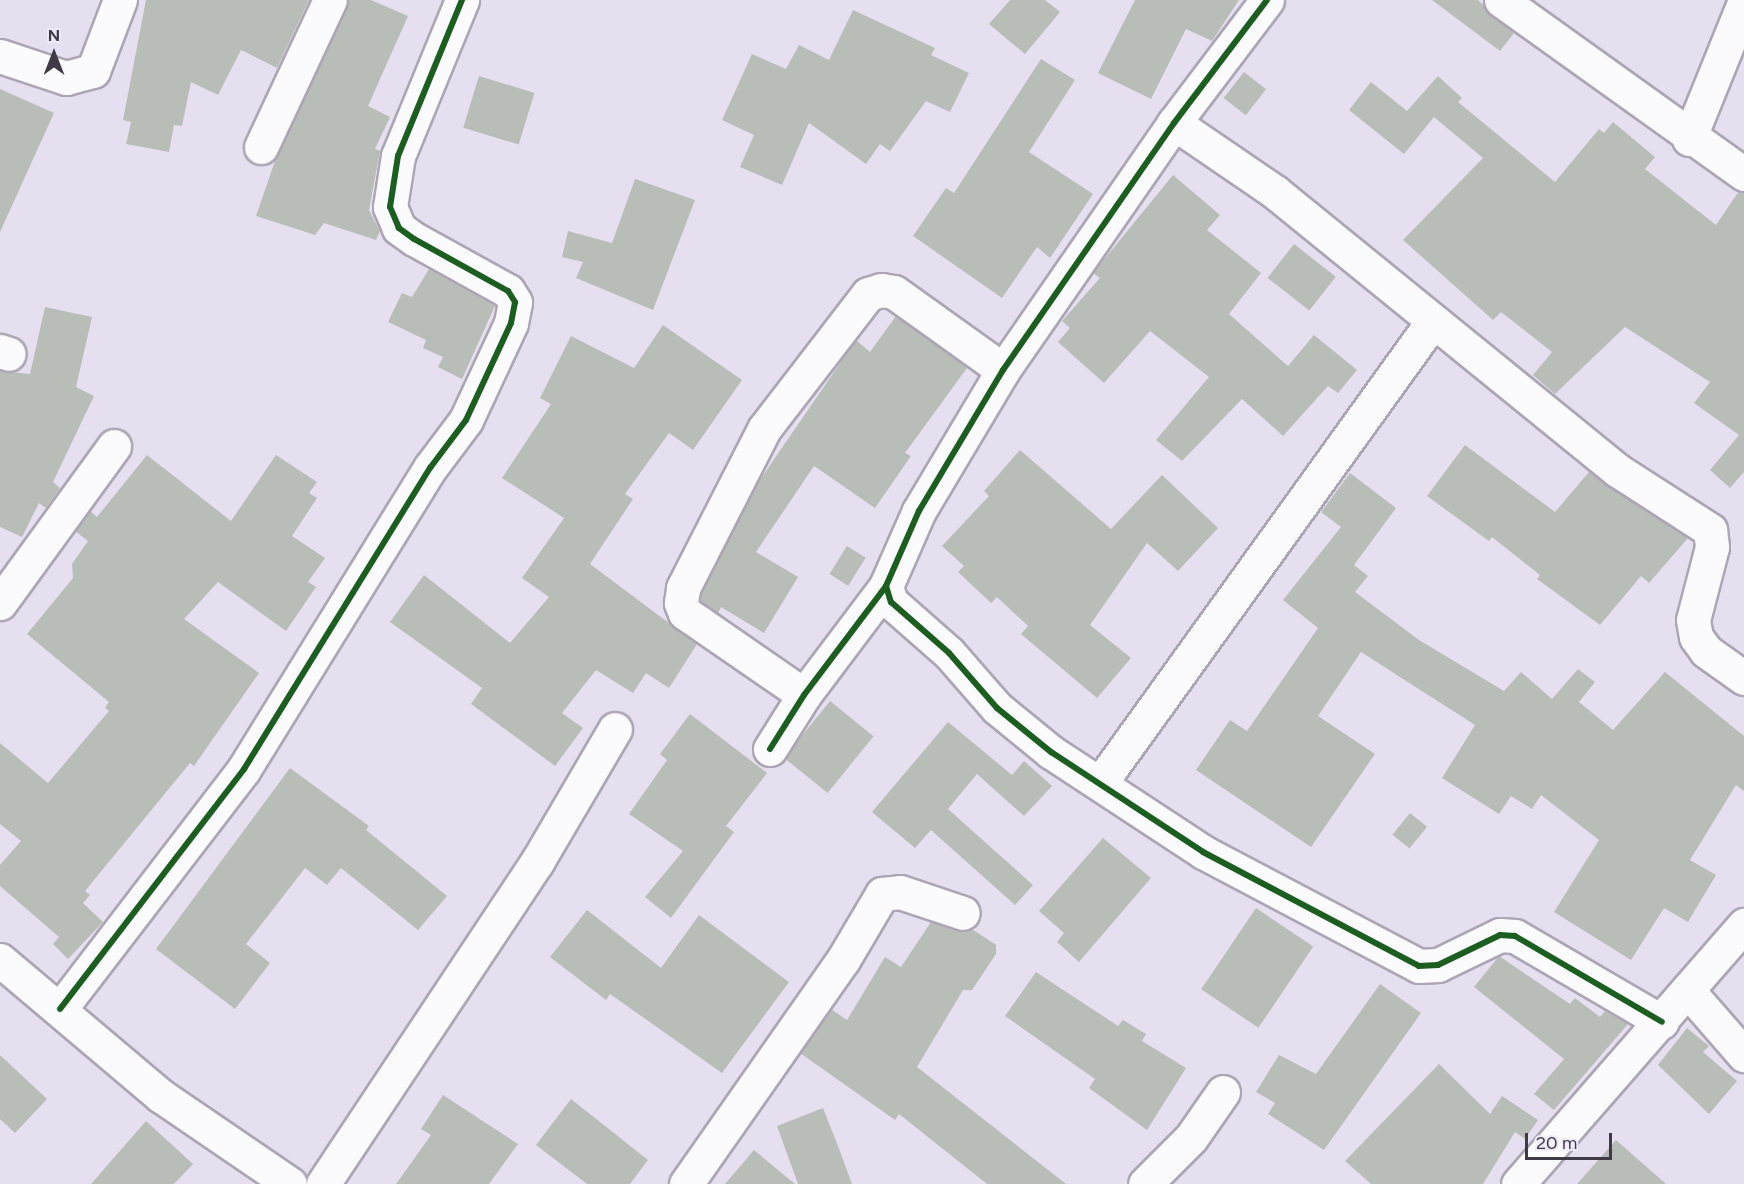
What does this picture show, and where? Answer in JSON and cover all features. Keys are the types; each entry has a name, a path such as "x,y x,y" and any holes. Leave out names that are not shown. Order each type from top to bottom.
{"street":[{"path":"0,56 66,78 93,71 120,0"},
{"path":"261,147 330,0"},
{"path":"60,1008 244,769 430,468 466,420 511,323 515,302 508,291 414,239 399,228 390,207 398,156 462,0"},
{"path":"771,749 804,695 886,586 919,512 1003,370 1174,123 1267,0"},
{"path":"1502,0 1689,139 1744,174"},
{"path":"1689,139 1744,3"},
{"path":"1174,123 1275,192 1617,470 1710,530 1712,548 1693,620 1696,637 1706,651 1744,678"},
{"path":"804,695 685,613 681,603 683,588 764,429 868,294 881,290 894,292 1003,370"},
{"path":"1101,782 1433,321"},
{"path":"0,603 114,446"},
{"path":"886,586 891,602 949,653 998,708 1051,752 1101,782 1203,852 1419,966 1438,965 1500,935 1515,936 1662,1022"},
{"path":"323,1184 537,862 615,729"},
{"path":"687,1184 843,960 882,894 900,892 963,913"},
{"path":"1518,1184 1689,992 1744,925"},
{"path":"0,960 60,1008 161,1096 290,1184"},
{"path":"1689,992 1744,1054"},
{"path":"1145,1184 1191,1138 1223,1092"}],"building":[{"path":"146,0 309,0 277,68 241,50 218,95 191,82 182,126 174,125 169,152 126,144 131,122 123,120"},
{"path":"348,0 371,0 408,16 368,106 390,117 375,149 380,151 369,210 380,231 376,240 324,223 315,235 256,216 276,158"},
{"path":"1010,0 1045,0 1060,12 1025,54 989,24"},
{"path":"1135,0 1239,0 1212,41 1186,29 1151,99 1098,73"},
{"path":"1432,0 1478,0 1514,33 1500,51"},
{"path":"853,10 935,48 931,55 969,73 950,112 926,101 890,151 880,144 866,164 809,123 782,185 740,167 754,135 722,120 752,54 786,69 799,45 829,60"},
{"path":"1041,59 1075,80 1029,152 1093,194 1050,258 1037,247 1002,298 913,236 946,188 954,193"},
{"path":"1244,72 1266,89 1246,115 1224,98"},
{"path":"479,76 534,93 519,145 463,128"},
{"path":"1438,76 1462,98 1458,102 1555,182 1599,129 1604,133 1613,122 1655,157 1645,169 1716,225 1739,191 1744,192 1744,472 1730,488 1710,470 1739,435 1694,403 1710,382 1625,327 1555,394 1533,375 1552,352 1501,312 1493,320 1403,240 1483,158 1434,117 1404,154 1349,110 1371,82 1407,111"},
{"path":"0,89 54,113 0,232"},
{"path":"1173,175 1220,215 1207,230 1261,273 1229,314 1288,366 1314,335 1357,370 1338,393 1328,386 1283,436 1242,399 1182,461 1156,440 1209,377 1150,331 1104,383 1058,342 1070,328 1062,321 1100,278 1093,273"},
{"path":"635,179 695,200 653,310 576,278 583,262 562,257 568,231 612,243"},
{"path":"1294,244 1336,277 1309,311 1268,278"},
{"path":"429,269 495,306 462,379 438,367 443,357 423,348 426,340 388,322 402,293 412,297"},
{"path":"45,307 92,317 76,387 94,396 53,482 60,488 46,508 39,503 22,537 0,527 0,371 30,374"},
{"path":"896,316 967,368 905,453 911,456 875,508 814,466 756,552 798,577 764,633 721,607 718,613 700,601 701,594 757,484 856,340 870,352"},
{"path":"663,325 742,380 693,450 669,433 625,494 633,499 590,564 697,644 669,688 646,673 633,693 596,670 562,713 583,728 555,766 471,704 482,688 390,622 424,575 510,643 549,597 522,578 564,518 502,478 551,404 540,398 571,336 634,368"},
{"path":"1465,445 1555,512 1589,472 1688,538 1649,583 1641,576 1600,625 1537,579 1540,575 1492,537 1489,541 1427,496"},
{"path":"1020,450 1111,529 1162,475 1218,528 1178,571 1147,543 1090,625 1131,658 1097,698 1021,634 1028,626 997,597 991,603 958,572 964,566 942,546 989,496 984,491"},
{"path":"147,455 231,521 276,455 317,482 309,493 317,498 292,536 325,558 308,582 316,587 286,631 218,582 184,619 259,673 194,766 190,763 85,891 90,895 83,903 103,922 68,959 53,944 59,937 0,886 0,865 21,841 0,824 0,743 48,783 109,711 105,708 109,702 27,634 73,578 72,564 88,541 75,531 90,511 97,517"},
{"path":"1350,473 1396,508 1354,565 1368,576 1355,592 1419,640 1504,691 1521,672 1552,699 1578,669 1595,682 1579,702 1613,730 1665,672 1744,736 1744,791 1736,785 1690,860 1716,875 1688,922 1664,908 1631,960 1554,912 1599,840 1541,795 1532,809 1511,796 1499,814 1442,778 1475,725 1361,652 1318,716 1375,754 1311,847 1196,770 1230,720 1247,731 1318,628 1283,600 1341,527 1321,512"},
{"path":"847,546 866,558 848,586 830,574"},
{"path":"830,701 874,736 828,793 784,758"},
{"path":"690,714 767,773 726,826 734,832 671,918 645,897 683,851 629,814 667,760 660,754"},
{"path":"948,722 1012,775 1024,761 1052,786 1024,816 977,774 948,809 1033,885 1015,905 931,830 915,848 872,812"},
{"path":"290,768 369,826 366,830 447,896 418,930 341,868 327,885 305,868 246,944 270,963 235,1009 156,949"},
{"path":"1410,813 1427,827 1409,849 1392,835"},
{"path":"1103,838 1151,878 1079,962 1057,942 1064,933 1039,911"},
{"path":"1256,908 1313,947 1258,1028 1201,989"},
{"path":"587,910 661,968 699,915 789,982 722,1073 610,994 606,1000 550,957"},
{"path":"931,922 972,929 996,945 996,954 972,990 963,990 917,1067 1066,1184 987,1184 899,1114 895,1120 800,1053 831,1009 847,1020 885,957 901,967"},
{"path":"1499,956 1570,1004 1575,998 1600,1017 1605,1011 1628,1024 1554,1110 1534,1094 1564,1059 1474,987"},
{"path":"1036,972 1118,1026 1123,1020 1146,1034 1142,1041 1186,1068 1147,1130 1089,1088 1095,1079 1005,1016"},
{"path":"1380,984 1421,1013 1324,1150 1268,1114 1275,1103 1256,1092 1279,1055 1316,1074"},
{"path":"1687,1028 1709,1046 1703,1052 1737,1081 1709,1114 1658,1065"},
{"path":"0,1055 47,1099 15,1133 0,1119"},
{"path":"1439,1064 1490,1114 1502,1096 1538,1120 1525,1139 1515,1132 1483,1184 1371,1184 1345,1161"},
{"path":"443,1095 518,1144 489,1184 396,1184 431,1135 421,1129"},
{"path":"571,1099 648,1160 630,1184 587,1184 536,1145"},
{"path":"823,1108 852,1184 798,1184 777,1126"},
{"path":"146,1121 193,1164 174,1184 91,1184"},
{"path":"1616,1140 1666,1184 1577,1184"},
{"path":"754,1150 795,1184 725,1184"}],"cycle path":[{"path":"60,1009 244,769 430,468 466,420 511,323 515,302 508,291 414,239 399,228 390,207 398,156 462,0"},
{"path":"770,749 804,695 886,586 919,511 1003,370 1174,123 1267,0"},
{"path":"886,586 891,602 949,653 997,708 1051,752 1203,852 1419,966 1438,965 1500,935 1515,936 1662,1022"}]}
